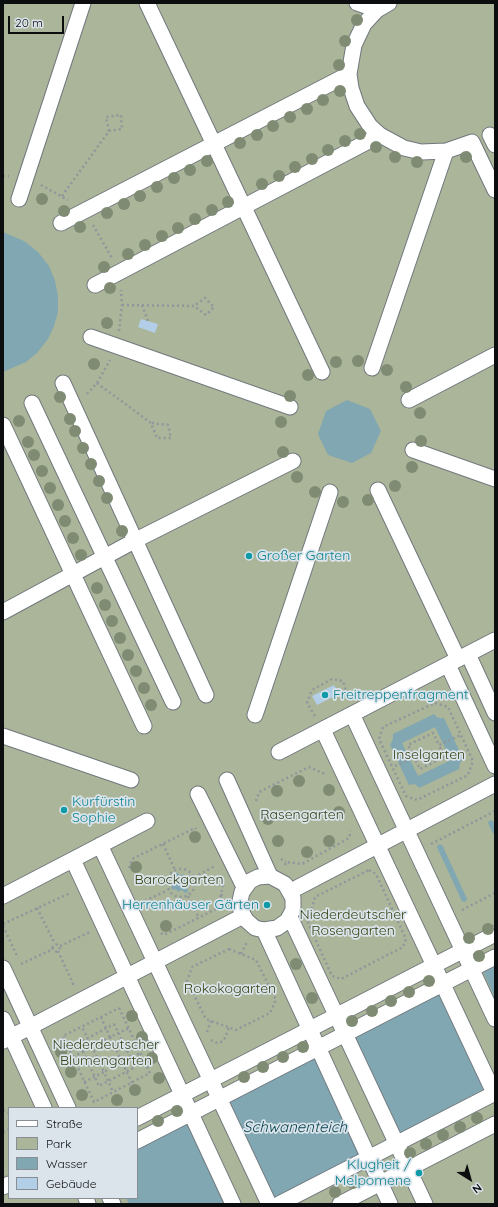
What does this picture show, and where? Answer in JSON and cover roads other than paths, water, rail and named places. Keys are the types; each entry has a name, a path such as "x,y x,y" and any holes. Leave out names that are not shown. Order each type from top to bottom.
{"street":[{"path":"19,199 83,3"},
{"path":"147,3 322,372"},
{"path":"357,3 383,6"},
{"path":"383,6 364,24 354,45 349,74 351,88 357,106 370,126 380,135 404,148 422,152 446,151 472,142 495,190"},
{"path":"61,223 349,74"},
{"path":"95,285 380,135"},
{"path":"372,368 446,151"},
{"path":"91,337 290,407"},
{"path":"409,400 495,355"},
{"path":"62,383 136,540 206,695"},
{"path":"32,403 173,702"},
{"path":"3,425 144,726"},
{"path":"413,450 495,479"},
{"path":"3,612 74,576 136,540 293,461"},
{"path":"378,490 458,659 495,766"},
{"path":"255,715 330,492"},
{"path":"279,752 495,640"},
{"path":"458,659 495,713"},
{"path":"352,714 464,950 495,1019"},
{"path":"279,1204 495,1094 323,730"},
{"path":"3,736 131,780"},
{"path":"198,794 242,892 240,906 243,916 250,925 264,930 273,930 281,926 290,917 294,906 291,891 286,884 274,877 227,780"},
{"path":"291,891 495,784"},
{"path":"3,896 147,821"},
{"path":"100,845 269,1204"},
{"path":"73,860 233,1204"},
{"path":"242,892 254,879 274,877"},
{"path":"7,1039 243,916"},
{"path":"290,917 425,1204"},
{"path":"264,930 390,1204"},
{"path":"138,1117 495,934"},
{"path":"138,1140 495,957"},
{"path":"3,968 68,1107"},
{"path":"3,1019 7,1039 43,1107"},
{"path":"340,1204 495,1124"}],"water":[{"path":"3,232 24,241 38,252 49,266 55,281 58,296 58,312 48,339 37,353 26,362 3,372"},
{"path":"347,400 370,409 381,431 371,453 352,463 328,455 318,434 326,411"},
{"path":"434,714 438,718 444,718 463,759 460,763 459,769 419,788 415,784 409,785 390,745 393,739 393,734","holes":["435,727 451,760 418,776 402,743"]},
{"path":"175,873 178,873 180,876 184,874 185,877 191,877 191,881 188,883 190,886 187,887 188,892 186,893 181,890 178,892 176,889 173,890 171,888"},
{"path":"495,962 495,998 482,969"},
{"name":"Schwanenteich","path":"438,991 484,1089 400,1133 354,1036"},
{"name":"Schwanenteich","path":"315,1056 361,1154 274,1198 229,1101"},
{"path":"188,1122 226,1204 129,1204 126,1199 138,1199 138,1148"}],"waterway":[{"path":"491,823 495,831"},
{"path":"440,847 464,899"}],"place":[{"name":"Großer Garten","path":"249,556"},
{"name":"Freitreppenfragment","path":"325,695"},
{"name":"Kurfürstin Sophie","path":"64,810"},
{"name":"Herrenhäuser Gärten","path":"267,905"},
{"name":"Klugheit / Melpomene","path":"419,1173"}],"park label":[{"name":"Inselgarten","path":"429,755"},
{"name":"Rasengarten","path":"302,815"},
{"name":"Barockgarten","path":"179,880"},
{"name":"Niederdeutscher Rosengarten","path":"353,924"},
{"name":"Rokokogarten","path":"230,989"},
{"name":"Niederdeutscher Blumengarten","path":"106,1054"}]}
